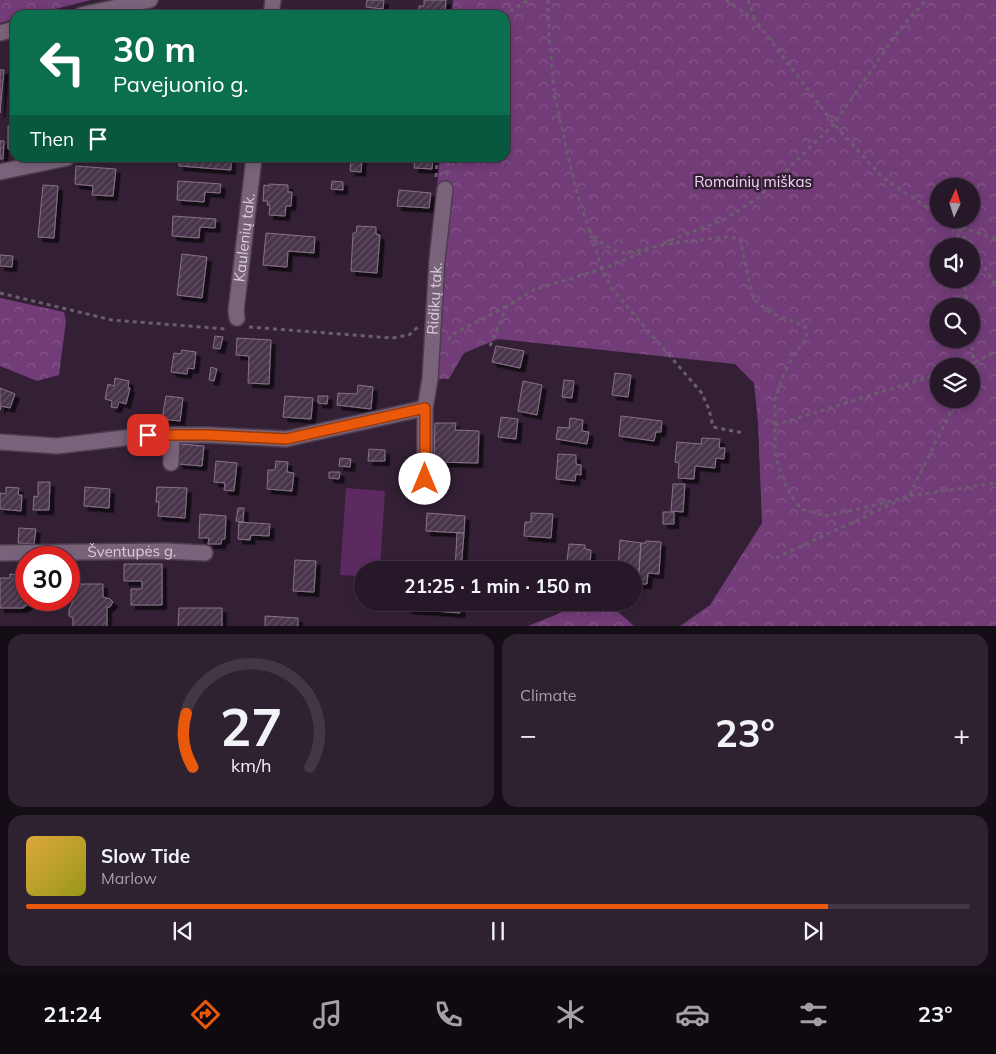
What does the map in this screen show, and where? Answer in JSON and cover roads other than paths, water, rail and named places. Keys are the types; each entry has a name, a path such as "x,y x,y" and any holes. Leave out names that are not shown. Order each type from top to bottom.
{"street":[{"path":"103,10 150,0"},
{"path":"0,172 48,162"},
{"name":"Kaulenių tak.","path":"237,318 236,310 254,162"},
{"name":"Ridikų tak.","path":"425,479 425,408 432,356 440,187"},
{"path":"0,442 56,446 148,435 286,439 425,408"},
{"path":"171,463 172,435"},
{"name":"Šventupės g.","path":"0,553 165,551 205,553"}],"park label":[{"name":"Romainių miškas","path":"753,182"}]}
